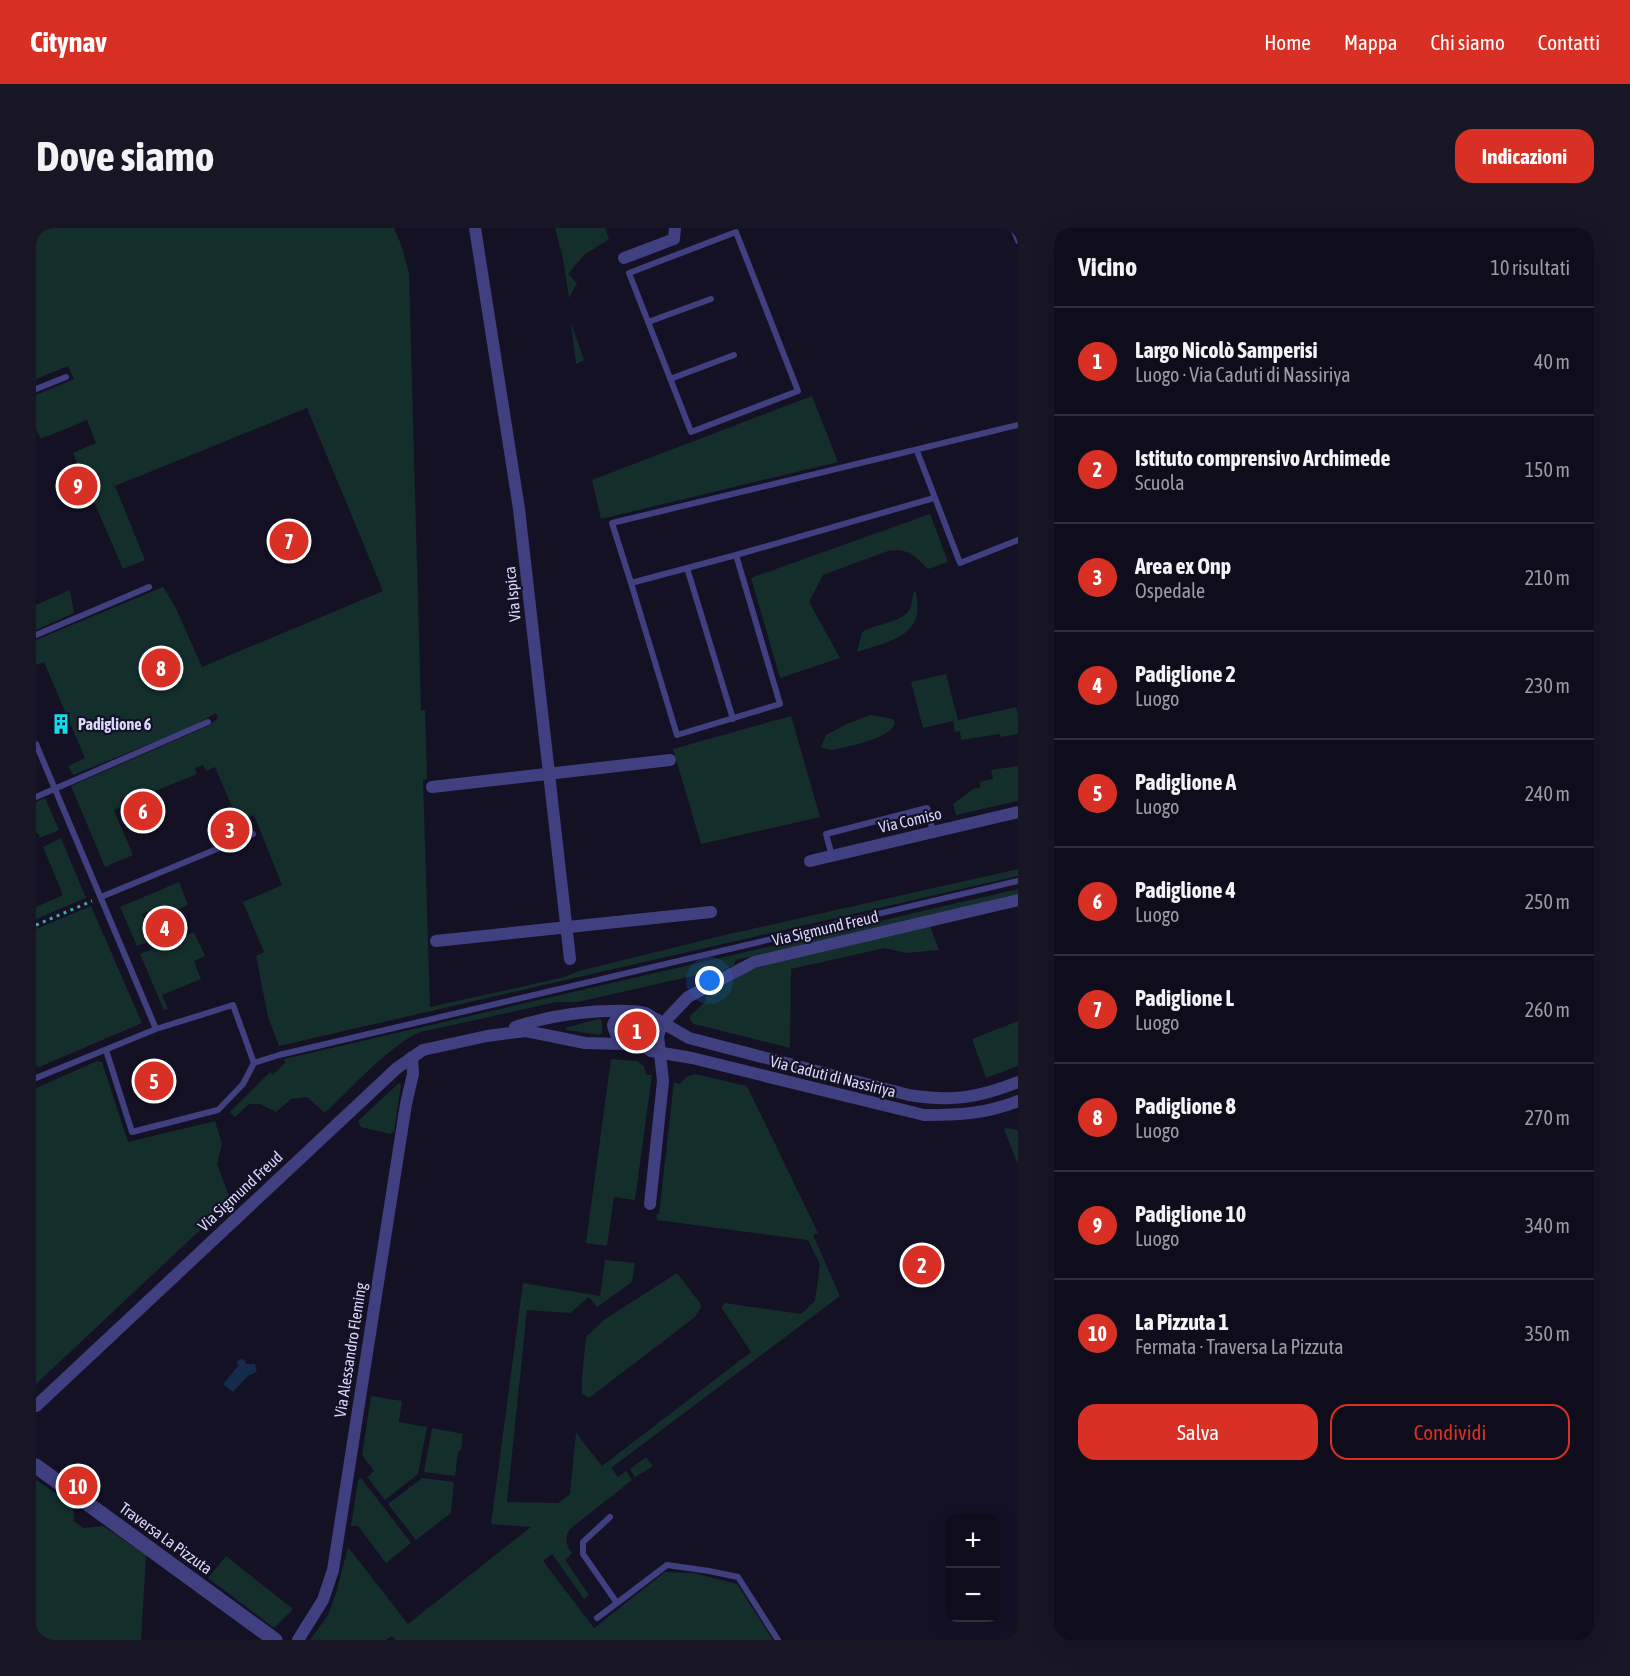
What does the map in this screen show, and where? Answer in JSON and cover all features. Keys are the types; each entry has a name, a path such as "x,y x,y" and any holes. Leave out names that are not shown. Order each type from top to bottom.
{"street":[{"name":"Via Ispica","path":"475,228 519,509 570,959"},
{"path":"624,258 675,233"},
{"path":"432,787 670,760"},
{"name":"Via Comiso","path":"810,861 1018,812"},
{"name":"Via Sigmund Freud","path":"654,1054 649,1044 659,1027 688,997 754,962 1018,900"},
{"path":"436,941 711,912"},
{"path":"623,1044 614,1032 613,1025 616,1017 629,1011"},
{"name":"Via Caduti di Nassiriya","path":"487,1036 525,1024 570,1014 629,1011 648,1013 659,1027 689,1038 909,1095 943,1099 977,1097 1018,1082"},
{"path":"650,1204 663,1081 654,1054 659,1027"},
{"name":"Via Caduti di Nassiriya","path":"487,1036 526,1031 585,1043 623,1044 654,1054 692,1058 924,1115 982,1113 1018,1101"},
{"name":"Via Sigmund Freud","path":"36,1406 328,1132 412,1057 423,1050 487,1036"},
{"name":"Via Alessandro Fleming","path":"298,1640 323,1600 333,1570 404,1115 413,1074 412,1057"},
{"path":"663,1081 678,1062 692,1058"},
{"name":"Traversa La Pizzuta","path":"36,1466 275,1640"}],"lane":[{"path":"1013,228 1018,241"},
{"path":"736,232 798,391 691,432 629,273 680,253 736,232"},
{"path":"675,233 680,253"},
{"path":"648,322 711,299"},
{"path":"670,379 734,356"},
{"path":"36,389 66,377"},
{"path":"736,555 780,705 677,735 612,524 1018,425"},
{"path":"917,451 960,563 1018,540"},
{"path":"631,582 736,555 934,498"},
{"path":"687,568 733,719"},
{"path":"36,635 149,587"},
{"path":"36,797 208,722"},
{"path":"36,744 156,1029"},
{"path":"832,856 826,834 927,808 933,832"},
{"path":"101,897 253,834"},
{"path":"106,1050 132,1132 218,1110 243,1084 254,1063 279,1055 1018,881"},
{"path":"36,1078 156,1029 232,1005 254,1063"},
{"path":"610,1517 583,1542 583,1554 617,1602"},
{"path":"597,1618 667,1565 709,1570 738,1577 778,1640"}],"path":[{"path":"36,924 101,897"}],"green space":[{"path":"36,228 394,228 409,274 421,710 425,710 427,779 423,780 430,1007 565,977 579,971 725,935 1018,869 1018,876 279,1046 268,1017 256,956 264,952 243,902 282,885 254,815 238,821 215,767 206,771 203,765 195,768 197,774 131,801 129,796 120,800 122,806 114,810 133,855 105,867 71,786 208,726 218,718 216,713 191,727 73,775 68,766 85,758 44,662 36,665 36,640 163,587 175,606 202,667 383,591 307,408 115,486 145,560 123,569 73,453 96,443 87,420 41,439 36,429 36,395 74,379 68,366 36,379"},
{"path":"555,228 605,228 609,239 584,255 568,274 577,283 569,298 563,259"},
{"path":"571,323 584,360 576,364"},
{"path":"812,396 838,462 601,519 592,480"},
{"path":"930,514 948,562 928,569 915,557 895,550 823,575 809,602 840,658 780,678 751,578"},
{"path":"70,590 74,613 36,630 36,605"},
{"path":"915,590 918,605 916,618 911,627 894,640 857,652 862,632 907,613"},
{"path":"946,674 958,720 1016,707 1018,734 1001,737 1000,734 961,740 960,731 955,732 953,721 923,728 911,682"},
{"path":"871,715 893,719 895,723 892,729 878,738 833,750 821,747 826,735"},
{"path":"791,716 820,817 701,844 673,749"},
{"path":"1018,766 1018,801 956,815 953,804 973,789 980,787 980,782 993,779 991,770"},
{"path":"45,798 59,830 40,838 36,833 36,802"},
{"path":"61,838 86,898 36,919 36,907 63,895 43,847"},
{"path":"179,882 188,905 159,917 155,908 142,914 153,940 137,946 120,907"},
{"path":"1018,889 1018,894 736,960 734,965 704,981 701,974 578,1002 556,1002 421,1032 384,1056 325,1113 307,1097 291,1099 276,1112 260,1104 249,1104 235,1117 230,1112 270,1072 273,1075 285,1063 284,1059"},
{"path":"91,906 142,1023 39,1067 36,1065 36,929"},
{"path":"930,926 939,950 906,953 885,948 791,969 790,1048 694,1024 690,1020 690,1016 706,1001 705,997 751,969"},
{"path":"194,932 205,956 194,961 201,979 162,995 168,1009 164,1010 140,954"},
{"path":"598,1019 602,1020 602,1033 599,1035 566,1028 569,1027"},
{"path":"627,1020 648,1022 650,1032 640,1037 626,1035 623,1033"},
{"path":"1018,1021 1018,1066 986,1078 972,1039"},
{"path":"611,1059 637,1061 644,1066 646,1075 652,1075 635,1200 614,1197 607,1246 586,1243"},
{"path":"97,1061 102,1062 128,1142 215,1121 222,1144 217,1164 231,1201 36,1384 36,1088"},
{"path":"695,1074 747,1086 818,1233 813,1235 840,1296 611,1468 618,1477 626,1471 632,1480 570,1529 566,1539 572,1553 565,1560 589,1595 584,1599 552,1554 543,1561 594,1628 665,1572 693,1573 737,1584 773,1640 396,1640 392,1636 386,1640 310,1640 328,1615 348,1547 408,1624 531,1527 491,1524 523,1283 600,1296 605,1260 635,1263 632,1282 597,1307 589,1297 570,1313 527,1310 507,1502 558,1503 570,1494 576,1433 602,1466 751,1352 721,1307 725,1303 801,1314 815,1301 820,1264 808,1240 657,1220 674,1082 680,1084 686,1077"},
{"path":"399,1083 401,1084 394,1132 390,1134 361,1127 358,1121"},
{"path":"1004,1129 1018,1130 1018,1165"},
{"path":"677,1273 700,1303 701,1307 695,1317 589,1398 582,1394 586,1337 604,1320"},
{"path":"371,1396 402,1401 399,1422 427,1427 418,1474 385,1500 367,1477 374,1471 362,1455"},
{"path":"432,1428 463,1434 455,1476 424,1472"},
{"path":"646,1457 653,1466 635,1477 630,1469"},
{"path":"361,1478 411,1543 386,1563 358,1526 351,1526 358,1480"},
{"path":"422,1478 454,1482 451,1513 416,1540 388,1504"},
{"path":"36,1480 73,1505 74,1521 83,1528 103,1526 146,1555 141,1640 36,1640"},
{"path":"226,1556 293,1609 274,1628 208,1578"}],"water":[{"path":"240,1359 246,1364 255,1364 257,1372 248,1376 233,1392 223,1384 238,1366 237,1362"}],"place":[{"name":"Padiglione 10","path":"78,486"},
{"name":"Padiglione L","path":"289,541"},
{"name":"Padiglione 8","path":"161,668"},
{"name":"Padiglione 6","path":"61,724"},
{"name":"Padiglione 4","path":"143,811"},
{"name":"Area ex Onp","path":"230,830"},
{"name":"Padiglione 2","path":"165,928"},
{"name":"Largo Nicolò Samperisi","path":"637,1031"},
{"name":"Padiglione A","path":"154,1081"},
{"name":"Istituto comprensivo Archimede","path":"922,1265"},
{"name":"La Pizzuta 1","path":"78,1486"}]}
